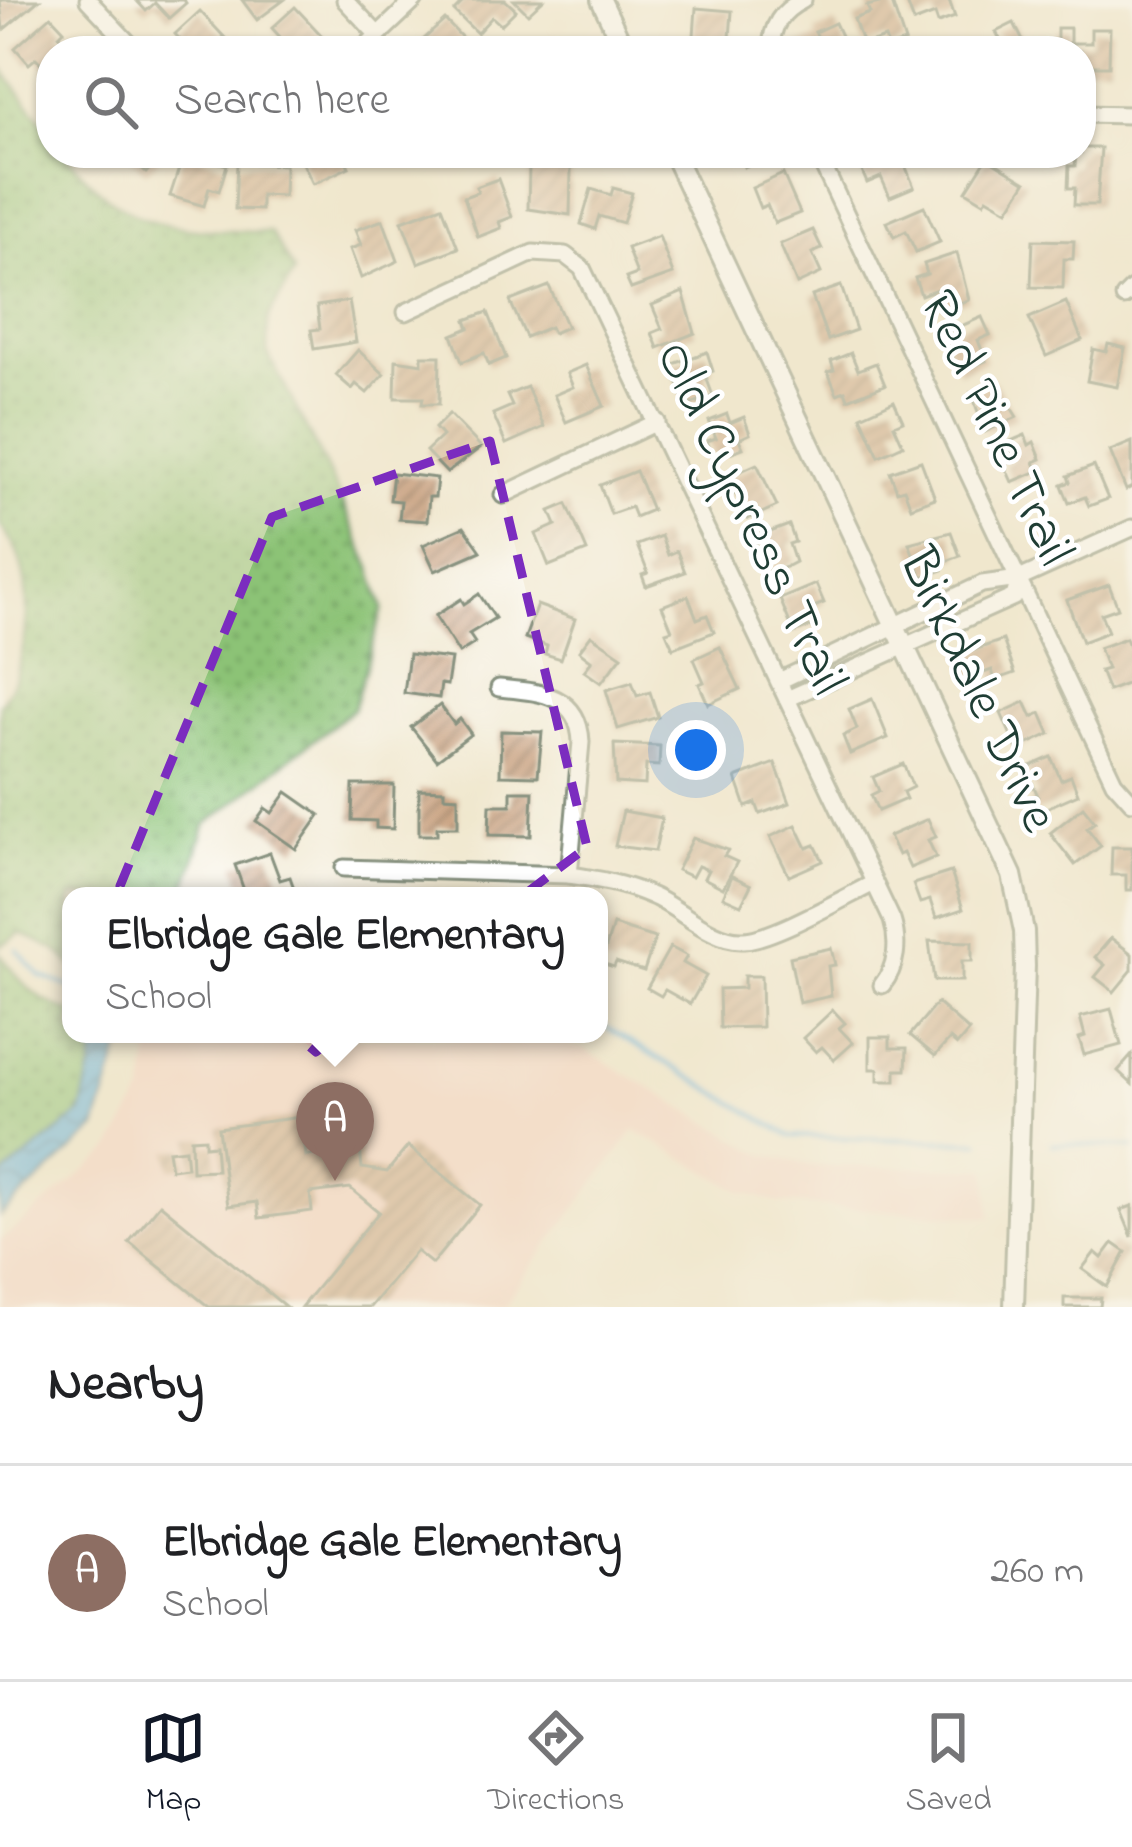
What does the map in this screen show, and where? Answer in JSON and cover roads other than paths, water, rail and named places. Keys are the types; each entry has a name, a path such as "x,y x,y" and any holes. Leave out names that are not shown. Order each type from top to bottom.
{"street":[{"path":"88,0 122,36"},
{"path":"345,0 378,35 415,0"},
{"path":"601,0 618,36"},
{"path":"772,36 781,16 803,0"},
{"path":"1096,114 1132,115"},
{"name":"Birkdale Drive","path":"680,168 1004,853 1020,908 1025,966 1014,1307"},
{"name":"Red Pine Trail","path":"825,168 1114,782 1132,802"},
{"name":"Old Cypress Trail","path":"406,312 533,253 565,255 588,278 892,920 896,941 892,967 882,985"},
{"path":"503,495 657,422"},
{"path":"778,681 982,584 1019,579 1132,529"},
{"path":"787,699 1014,597 1019,579"},
{"path":"499,688 556,696 578,720 581,742 569,874"},
{"path":"344,868 569,874 654,896 719,934 740,940 762,936 874,883"}],"water":[{"path":"97,1043 122,1043 96,1129 0,1216 0,1178 81,1113"}],"waterway":[{"path":"17,950 40,976 62,984"},
{"path":"608,1028 790,1136 980,1142"},
{"path":"1052,1144 1132,1147"}],"place":[{"name":"Elbridge Gale Elementary","path":"335,1181"}]}
